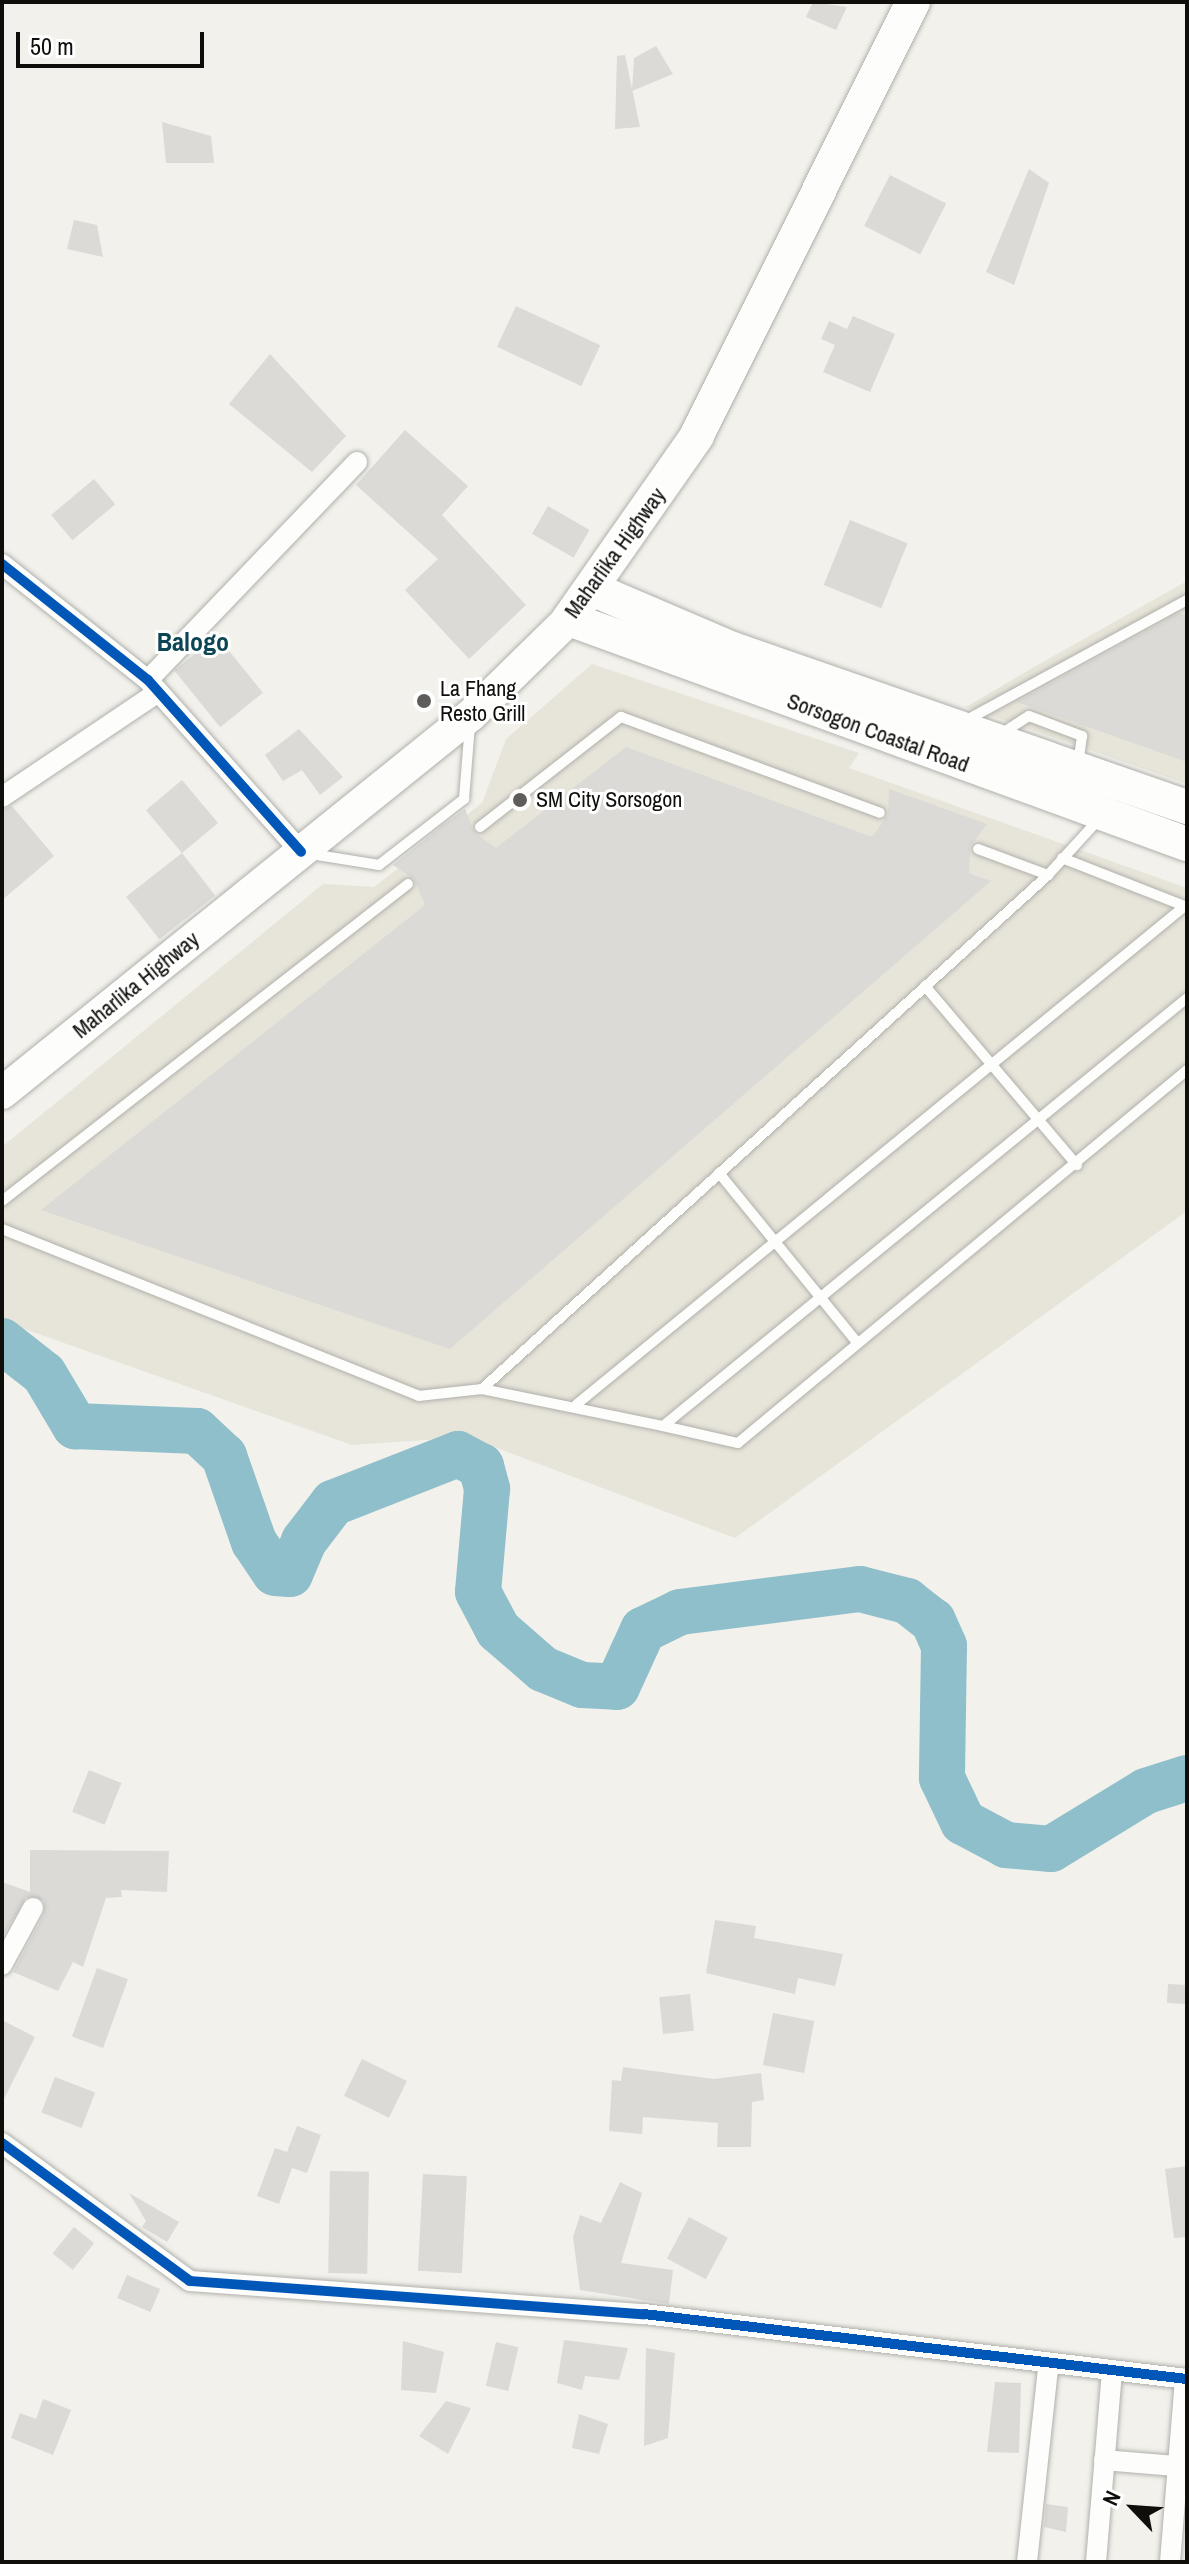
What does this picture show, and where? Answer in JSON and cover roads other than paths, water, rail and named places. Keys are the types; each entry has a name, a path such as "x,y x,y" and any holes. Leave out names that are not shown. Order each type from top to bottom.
{"highway":[{"name":"Maharlika Highway","path":"569,619 697,436 913,2"},
{"name":"Sorsogon Coastal Road","path":"592,589 733,649 960,724 1187,807"},
{"name":"Sorsogon Coastal Road","path":"569,619 1187,844"}],"main road":[{"name":"Maharlika Highway","path":"2,1093 471,715 569,619"}],"street":[{"path":"2,797 153,686 357,462"},
{"path":"2,564 153,686 301,852"},
{"path":"2,1965 33,1908"},
{"path":"2,2143 190,2281 644,2314 1048,2368 1186,2379 1183,2466 1170,2562"},
{"path":"1027,2562 1048,2368"},
{"path":"1096,2562 1112,2372"},
{"path":"1104,2460 1183,2466"}],"lane":[{"path":"960,724 1187,600"},
{"path":"301,852 379,865 464,799 471,715"},
{"path":"480,827 621,717 880,813"},
{"path":"482,1389 1048,875 1103,815"},
{"path":"978,849 1048,875"},
{"path":"577,1404 772,1238 997,1064 1186,906 1062,858"},
{"path":"2,1201 408,884"},
{"path":"925,986 997,1064 1077,1165"},
{"path":"663,1426 819,1293 1187,998"},
{"path":"2,1229 419,1396 482,1389 577,1404 738,1443 856,1341 1077,1165 1187,1070"},
{"path":"719,1173 856,1341"}],"waterway":[{"path":"2,1341 44,1374 75,1426 197,1431 224,1456 254,1542 275,1573 290,1574 304,1541 333,1503 458,1454 481,1466 487,1489 478,1592 498,1630 543,1669 582,1685 617,1687 643,1630 680,1612 860,1589 907,1601 933,1621 944,1646 942,1778 963,1822 1006,1845 1051,1849 1146,1791 1187,1778"}],"place":[{"name":"La Fhang Resto Grill","path":"424,701"},
{"name":"SM City Sorsogon","path":"520,800"}],"district":[{"name":"Balogo","path":"193,642"}]}
